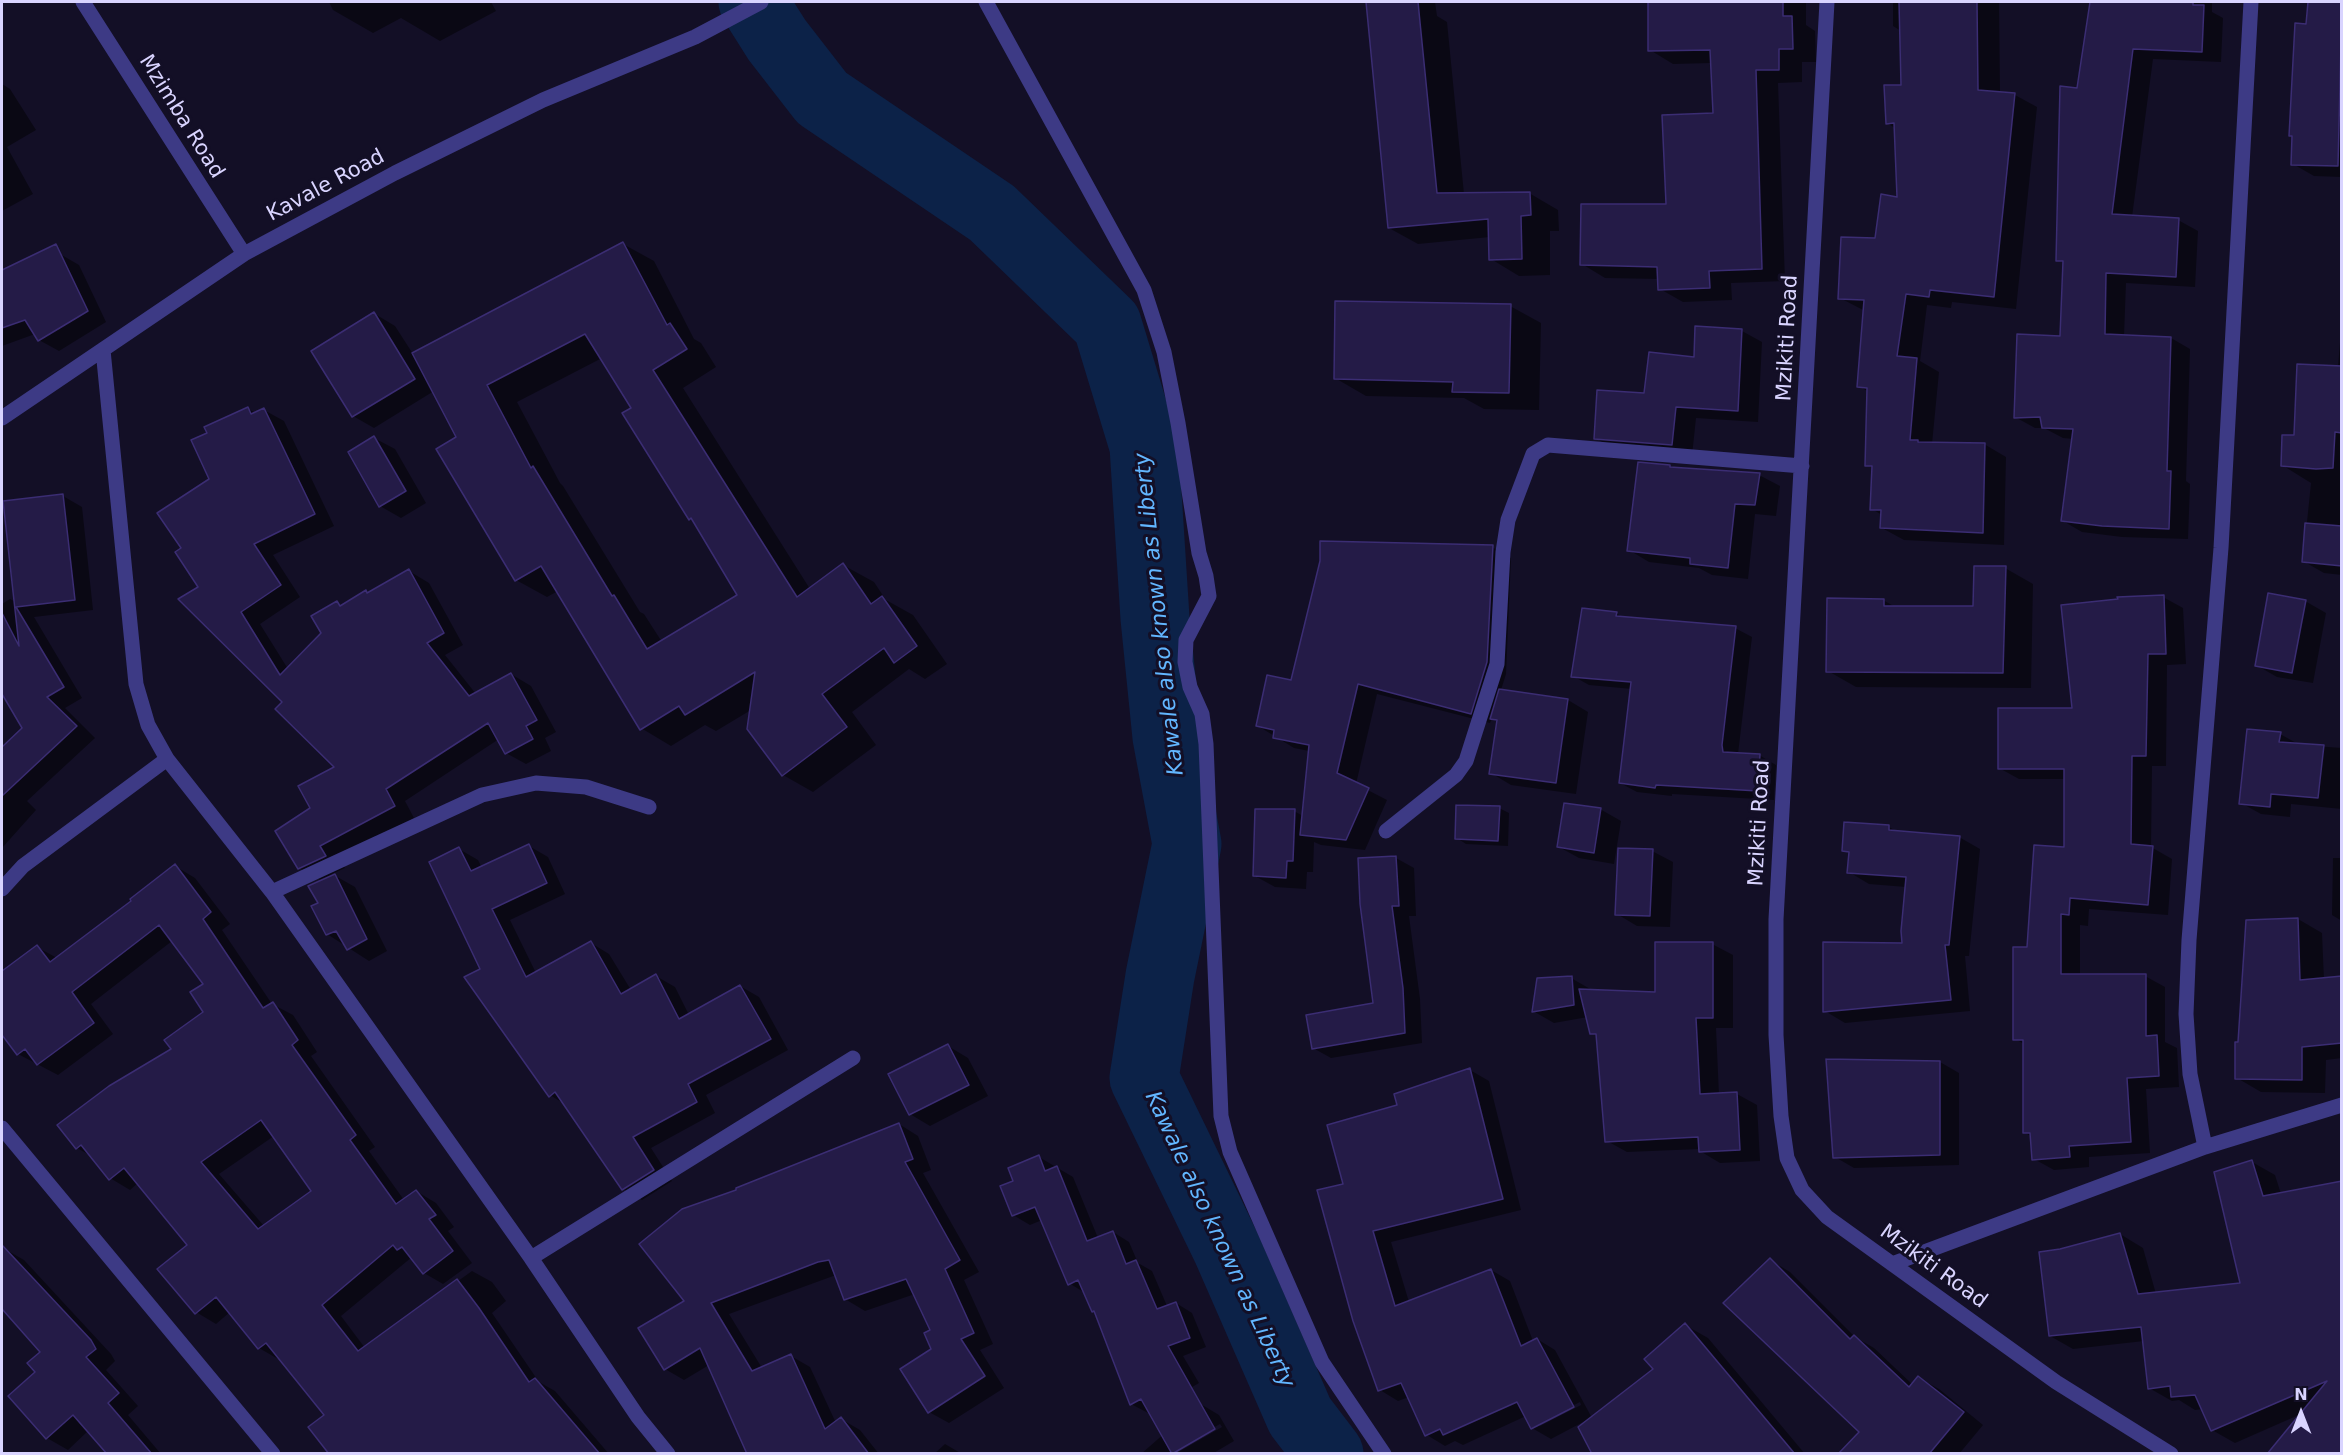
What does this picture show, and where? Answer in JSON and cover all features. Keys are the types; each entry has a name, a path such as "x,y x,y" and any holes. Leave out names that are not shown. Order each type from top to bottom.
{"street":[{"name":"Mzimba Road","path":"83,2 244,254"},
{"name":"Kavale Road","path":"2,418 244,254 395,173 543,100 695,37 761,2"},
{"path":"986,2 1144,290 1164,352 1199,553 1209,596 1186,640 1185,662 1190,687 1202,714 1206,744 1221,1116 1230,1152 1322,1362 1384,1454"},
{"name":"Mzikiti Road","path":"1827,2 1776,919 1776,1035 1781,1116 1788,1158 1802,1190 1827,1217 2056,1382 2171,1454"},
{"path":"2205,1147 2190,1074 2186,1014 2188,940 2221,548 2251,2"},
{"path":"103,350 136,684 148,724 167,759 272,892 531,1258 638,1417 668,1454"},
{"path":"1386,831 1456,775 1466,761 1497,664 1503,552 1508,520 1533,454 1548,445 1802,466"},
{"path":"2,889 23,866 167,759"},
{"path":"272,892 482,795 536,783 586,787 649,807"},
{"path":"531,1258 853,1058"},
{"path":"1892,1264 2205,1147 2342,1105"},
{"path":"2,1128 273,1454"}],"building":[{"path":"1366,2 1418,2 1437,193 1530,192 1531,215 1521,216 1522,259 1489,260 1488,219 1388,228"},
{"path":"1648,2 1783,2 1783,16 1792,16 1793,49 1779,49 1779,70 1756,70 1762,269 1709,271 1710,288 1658,290 1657,267 1580,265 1581,204 1666,204 1662,115 1713,113 1710,50 1648,51"},
{"path":"1899,2 1977,2 1978,90 2015,93 1994,297 1930,290 1929,297 1906,294 1897,356 1917,358 1910,440 1985,443 1983,533 1880,528 1881,510 1870,510 1872,466 1865,466 1867,388 1857,387 1864,300 1838,299 1841,237 1875,238 1881,194 1897,197 1894,123 1886,124 1884,85 1901,85"},
{"path":"2090,2 2193,2 2193,5 2204,5 2202,52 2133,49 2112,214 2179,218 2176,277 2106,273 2105,334 2171,337 2167,471 2171,471 2169,529 2102,526 2061,521 2073,429 2042,428 2040,417 2014,418 2017,334 2060,336 2063,261 2056,261 2060,86 2077,88"},
{"path":"2308,2 2342,2 2338,166 2291,165 2292,136 2289,136 2295,23 2306,24"},
{"path":"623,242 667,325 670,323 687,349 653,370 797,597 843,563 871,604 882,596 917,646 894,663 884,648 822,694 847,727 782,776 747,729 755,672 685,715 679,706 640,730 541,566 515,581 436,449 456,437 412,353","holes":["585,334 631,408 622,413 689,520 691,518 737,595 647,649 533,466 531,468 487,385"]},
{"path":"56,244 88,311 38,341 25,320 2,328 2,270"},
{"path":"1335,301 1511,304 1509,393 1452,392 1453,382 1334,379"},
{"path":"374,312 415,379 352,417 311,351"},
{"path":"1695,326 1742,329 1738,411 1676,407 1672,445 1594,439 1597,390 1644,393 1649,352 1694,357"},
{"path":"2297,364 2342,366 2342,433 2335,432 2333,468 2281,466 2282,435 2294,435"},
{"path":"248,407 251,414 264,408 315,514 254,544 281,585 241,612 280,675 321,633 311,616 337,601 340,606 366,590 367,593 409,569 444,633 427,643 469,696 511,673 537,720 526,726 533,739 505,754 488,723 386,789 395,806 320,846 326,856 298,869 275,831 310,808 298,786 334,767 275,709 282,702 178,599 198,587 175,552 181,548 157,513 209,479 191,440 207,433 204,427"},
{"path":"374,436 406,491 379,507 348,452"},
{"path":"1638,462 1670,465 1670,467 1760,473 1755,505 1735,504 1728,568 1690,564 1690,558 1627,551"},
{"path":"63,494 75,600 16,607 64,687 47,697 77,726 2,796 2,747 22,728 2,694 2,613 19,646 3,501"},
{"path":"2305,523 2342,526 2342,566 2302,562"},
{"path":"1320,541 1493,545 1487,662 1471,714 1358,684 1337,773 1369,788 1346,840 1300,835 1309,745 1273,738 1274,730 1256,726 1267,675 1291,680 1320,561"},
{"path":"1974,566 2006,566 2003,673 1826,672 1827,598 1884,599 1884,606 1973,606"},
{"path":"2268,593 2306,600 2292,673 2255,666"},
{"path":"2164,595 2166,654 2148,654 2146,756 2132,756 2131,844 2153,846 2148,905 2070,898 2069,915 2061,914 2061,974 2146,974 2146,1036 2157,1035 2159,1076 2127,1078 2131,1142 2069,1146 2070,1157 2032,1160 2030,1133 2023,1133 2023,1040 2013,1040 2013,947 2027,947 2034,845 2064,847 2064,769 1998,769 1998,708 2072,708 2061,605 2118,599 2117,597"},
{"path":"1582,608 1617,612 1616,616 1736,626 1722,745 1723,752 1760,754 1758,791 1656,785 1655,788 1619,783 1631,682 1571,677"},
{"path":"1499,689 1568,699 1556,783 1489,774 1497,720 1490,719"},
{"path":"2247,729 2281,732 2279,742 2324,745 2318,798 2271,794 2270,807 2239,804"},
{"path":"1564,803 1601,808 1594,853 1557,847"},
{"path":"1456,805 1500,806 1498,841 1455,839"},
{"path":"1255,809 1295,809 1293,861 1287,861 1286,878 1253,876"},
{"path":"1844,822 1889,825 1889,830 1960,836 1949,945 1945,945 1951,1000 1823,1012 1823,942 1902,943 1906,877 1847,873 1849,852 1842,851"},
{"path":"529,844 547,883 492,909 526,977 591,941 621,994 656,974 679,1019 740,985 771,1039 688,1084 697,1102 633,1137 654,1170 622,1190 555,1092 549,1097 464,977 480,969 429,862 459,847 471,871"},
{"path":"1618,848 1653,849 1650,916 1615,915"},
{"path":"1396,856 1399,906 1392,906 1403,988 1405,1033 1312,1049 1306,1015 1373,1003 1360,904 1358,858"},
{"path":"175,864 211,912 203,919 263,1008 273,1002 298,1040 292,1045 356,1135 350,1140 396,1204 416,1190 436,1215 429,1219 453,1251 423,1274 402,1247 397,1250 393,1245 322,1305 358,1351 457,1279 529,1382 535,1378 600,1454 329,1454 308,1427 324,1415 266,1343 258,1349 216,1297 195,1314 157,1269 187,1245 124,1168 109,1180 81,1145 76,1149 57,1125 109,1086 171,1049 164,1040 203,1012 190,992 203,984 159,925 72,992 94,1023 37,1065 25,1049 17,1055 2,1035 2,971 37,945 50,962 131,901 130,899","holes":["261,1120 311,1191 258,1229 201,1162"]},
{"path":"335,874 367,939 347,950 336,931 326,935 311,906 318,903 308,886"},
{"path":"2298,918 2300,980 2342,976 2342,1043 2302,1047 2302,1080 2235,1079 2235,1042 2238,1042 2246,920"},
{"path":"1655,942 1713,942 1713,1018 1696,1018 1700,1094 1737,1092 1740,1150 1699,1152 1698,1137 1605,1142 1596,1034 1590,1034 1579,989 1655,992"},
{"path":"1572,976 1574,1005 1532,1012 1537,978"},
{"path":"948,1044 969,1085 909,1115 888,1074"},
{"path":"1826,1059 1940,1061 1940,1155 1833,1158"},
{"path":"1470,1068 1503,1199 1373,1231 1395,1306 1491,1269 1521,1346 1537,1338 1574,1407 1531,1429 1517,1402 1443,1435 1440,1429 1425,1436 1401,1383 1378,1391 1353,1321 1317,1190 1343,1184 1327,1125 1397,1105 1394,1094"},
{"path":"899,1123 913,1159 905,1162 960,1260 945,1269 974,1333 961,1339 985,1376 928,1413 900,1369 931,1349 924,1333 930,1330 906,1279 844,1300 829,1260 818,1262 711,1303 752,1371 791,1354 825,1429 841,1417 869,1454 747,1454 700,1348 664,1370 638,1328 684,1301 639,1244 682,1209 736,1190 736,1188"},
{"path":"1039,1155 1045,1171 1057,1166 1087,1241 1113,1231 1126,1264 1136,1260 1157,1309 1176,1302 1190,1338 1168,1346 1215,1429 1172,1454 1141,1399 1130,1405 1094,1311 1092,1312 1078,1280 1068,1285 1035,1207 1012,1216 1000,1186 1013,1181 1008,1168"},
{"path":"2252,1160 2263,1196 2342,1181 2342,1454 2267,1454 2327,1381 2211,1431 2195,1395 2171,1397 2170,1386 2148,1389 2141,1327 2049,1336 2039,1252 2060,1249 2120,1233 2138,1294 2240,1283 2214,1172"},
{"path":"2,1245 91,1340 96,1349 86,1357 119,1393 108,1403 152,1454 107,1454 73,1415 46,1439 8,1396 35,1372 27,1363 40,1352 2,1309"},
{"path":"1770,1258 1850,1339 1854,1335 1909,1387 1918,1376 1964,1412 1929,1454 1838,1454 1859,1432 1723,1303"},
{"path":"1685,1323 1795,1454 1592,1454 1578,1427 1653,1369 1644,1359"}],"waterway":[{"name":"Kawale also known as Liberty","path":"753,2 777,40 822,98 992,213 1107,324 1144,446 1155,618 1167,737 1187,844 1160,976 1144,1078 1227,1249 1300,1416 1329,1454"}]}
